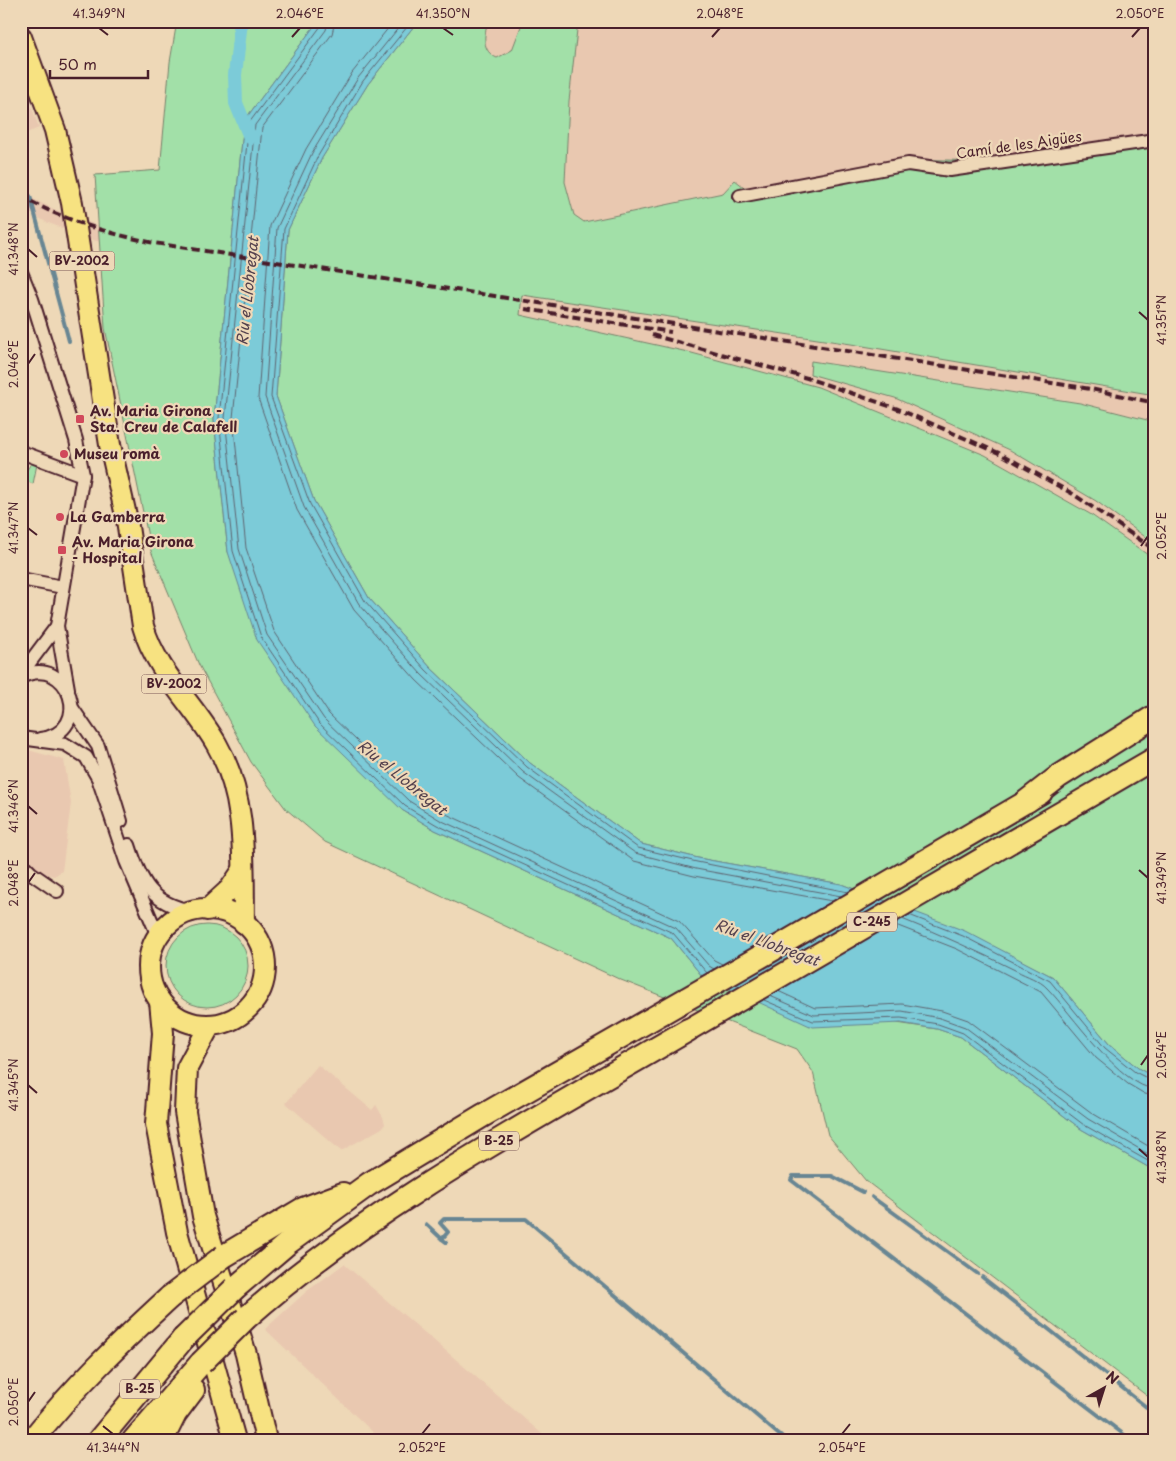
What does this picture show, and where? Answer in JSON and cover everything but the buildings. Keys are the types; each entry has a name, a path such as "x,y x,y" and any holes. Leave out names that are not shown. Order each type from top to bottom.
{"highway":[{"path":"1027,801 1058,777 1155,716"},
{"name":"C-245","path":"635,1031 1027,801 1155,729"},
{"name":"C-245","path":"662,1045 1155,758"},
{"name":"B-25","path":"99,1440 183,1339 235,1288 290,1242 369,1184 482,1116 635,1031"},
{"name":"B-25","path":"134,1440 291,1279 339,1242 478,1153 662,1045"},
{"path":"32,1440 59,1406 101,1360 170,1297 224,1256 303,1209 369,1184"},
{"path":"162,1440 175,1414 203,1369"}],"main road":[{"name":"BV-2002","path":"21,37 55,130 72,203 110,445 128,529 143,626 147,640 161,667 206,728 227,765 237,797 242,830 244,923"},
{"path":"200,910 226,913 244,923 255,936 262,952 264,969 262,984 254,1000 245,1010 229,1020 210,1025 197,1024 179,1018 160,1001 152,986 149,969 151,952 158,936 170,922 200,910 230,889 243,870"},
{"path":"160,1001 163,1033 156,1124 177,1232 235,1440"},
{"path":"210,1025 187,1068 185,1112 203,1216 246,1354 266,1440"}],"street":[{"name":"Camí de les Aigües","path":"740,196 908,164 950,170 1155,140"},
{"path":"21,272 29,290 70,422 83,475 57,626 72,708 98,746 130,850 147,886 161,902 174,908 200,910"},
{"path":"21,452 83,475"},
{"path":"21,579 63,587"},
{"path":"21,676 57,626"},
{"path":"21,676 34,672 46,673 60,680 68,689"},
{"path":"25,737 47,738 59,732 68,722 72,708"},
{"path":"25,737 65,744 86,758 98,778 126,861 158,936"},
{"path":"21,863 30,873 57,891"}],"shaded area":[{"path":"488,21 523,21 512,50 497,58 490,55 485,45 484,35"},
{"path":"578,21 1155,21 1155,138 985,161 908,159 751,188 744,187 735,181 723,193 584,222 574,215 565,182 569,101"},
{"path":"21,76 39,128 21,135"},
{"path":"21,193 56,210 102,227 149,254 93,240 46,222 21,208"},
{"path":"522,295 851,344 1155,395 1155,422 1080,403 811,362 811,374 895,398 1010,450 1096,501 1155,544 1155,560 1090,514 985,455 818,387 688,352 520,316"},
{"path":"21,748 64,760 71,803 62,871 54,876 42,873 21,854"},
{"path":"318,1065 372,1110 376,1105 385,1124 382,1128 341,1151 286,1103"},
{"path":"344,1264 549,1440 381,1440 265,1329 307,1291"}],"green space":[{"path":"177,21 318,21 244,121 214,419 228,552 402,810 435,830 671,938 702,976 890,1022 937,1029 961,1037 1081,1129 1155,1171 1155,1402 866,1181 828,1135 813,1072 797,1049 621,980 325,842 286,809 251,762 199,665 151,551 105,328 95,175 160,170 170,62"},
{"path":"418,21 488,21 485,32 486,47 497,58 512,50 523,21 578,21 569,101 565,182 574,215 584,222 723,193 735,180 744,187 751,188 908,159 985,161 1155,138 1155,395 851,344 522,295 520,315 688,352 818,387 985,455 1090,514 1155,560 1155,1078 1138,1068 1109,1044 1053,977 965,932 841,884 698,858 641,844 530,763 430,667 369,598 314,501 276,396 288,230 322,158 368,84"},
{"path":"811,361 1080,403 1155,422 1155,544 1096,501 1010,450 895,398 810,374"},
{"path":"32,462 37,464 33,484 21,479"},
{"path":"207,925 223,928 236,937 245,950 248,966 245,982 236,995 223,1004 207,1007 191,1004 178,995 169,982 166,966 169,950 178,937 191,928"}],"water":[{"name":"Riu el Llobregat","path":"318,21 418,21 368,84 322,158 288,230 276,396 314,501 369,598 430,667 530,763 641,844 698,858 841,884 965,931 1053,977 1109,1044 1138,1068 1155,1078 1155,1171 1081,1129 961,1037 937,1029 901,1023 812,1027 702,976 671,938 435,830 402,810 315,726 257,640 228,552 214,419 244,121"}],"waterway":[{"path":"241,21 235,75 236,103 250,137"},
{"path":"21,188 30,196 69,341"},
{"path":"863,1192 832,1176 793,1176 791,1180 1131,1440"},
{"path":"872,1197 978,1274"},
{"path":"446,1242 442,1239 448,1232 440,1223 444,1219 526,1219 785,1440"},
{"path":"426,1224 442,1239"},
{"path":"982,1277 1034,1318"},
{"path":"1036,1319 1155,1414"}],"railway":[{"path":"21,196 52,212 85,225 154,243 1091,389 1155,403"},
{"path":"525,309 671,332"},
{"path":"652,335 807,378 898,409 1001,454 1073,494 1155,550"}],"place":[{"name":"Av. Maria Girona - Sta. Creu de Calafell","path":"80,419"},
{"name":"Museu romà","path":"64,454"},
{"name":"La Gamberra","path":"60,517"},
{"name":"Av. Maria Girona - Hospital","path":"62,550"}]}
